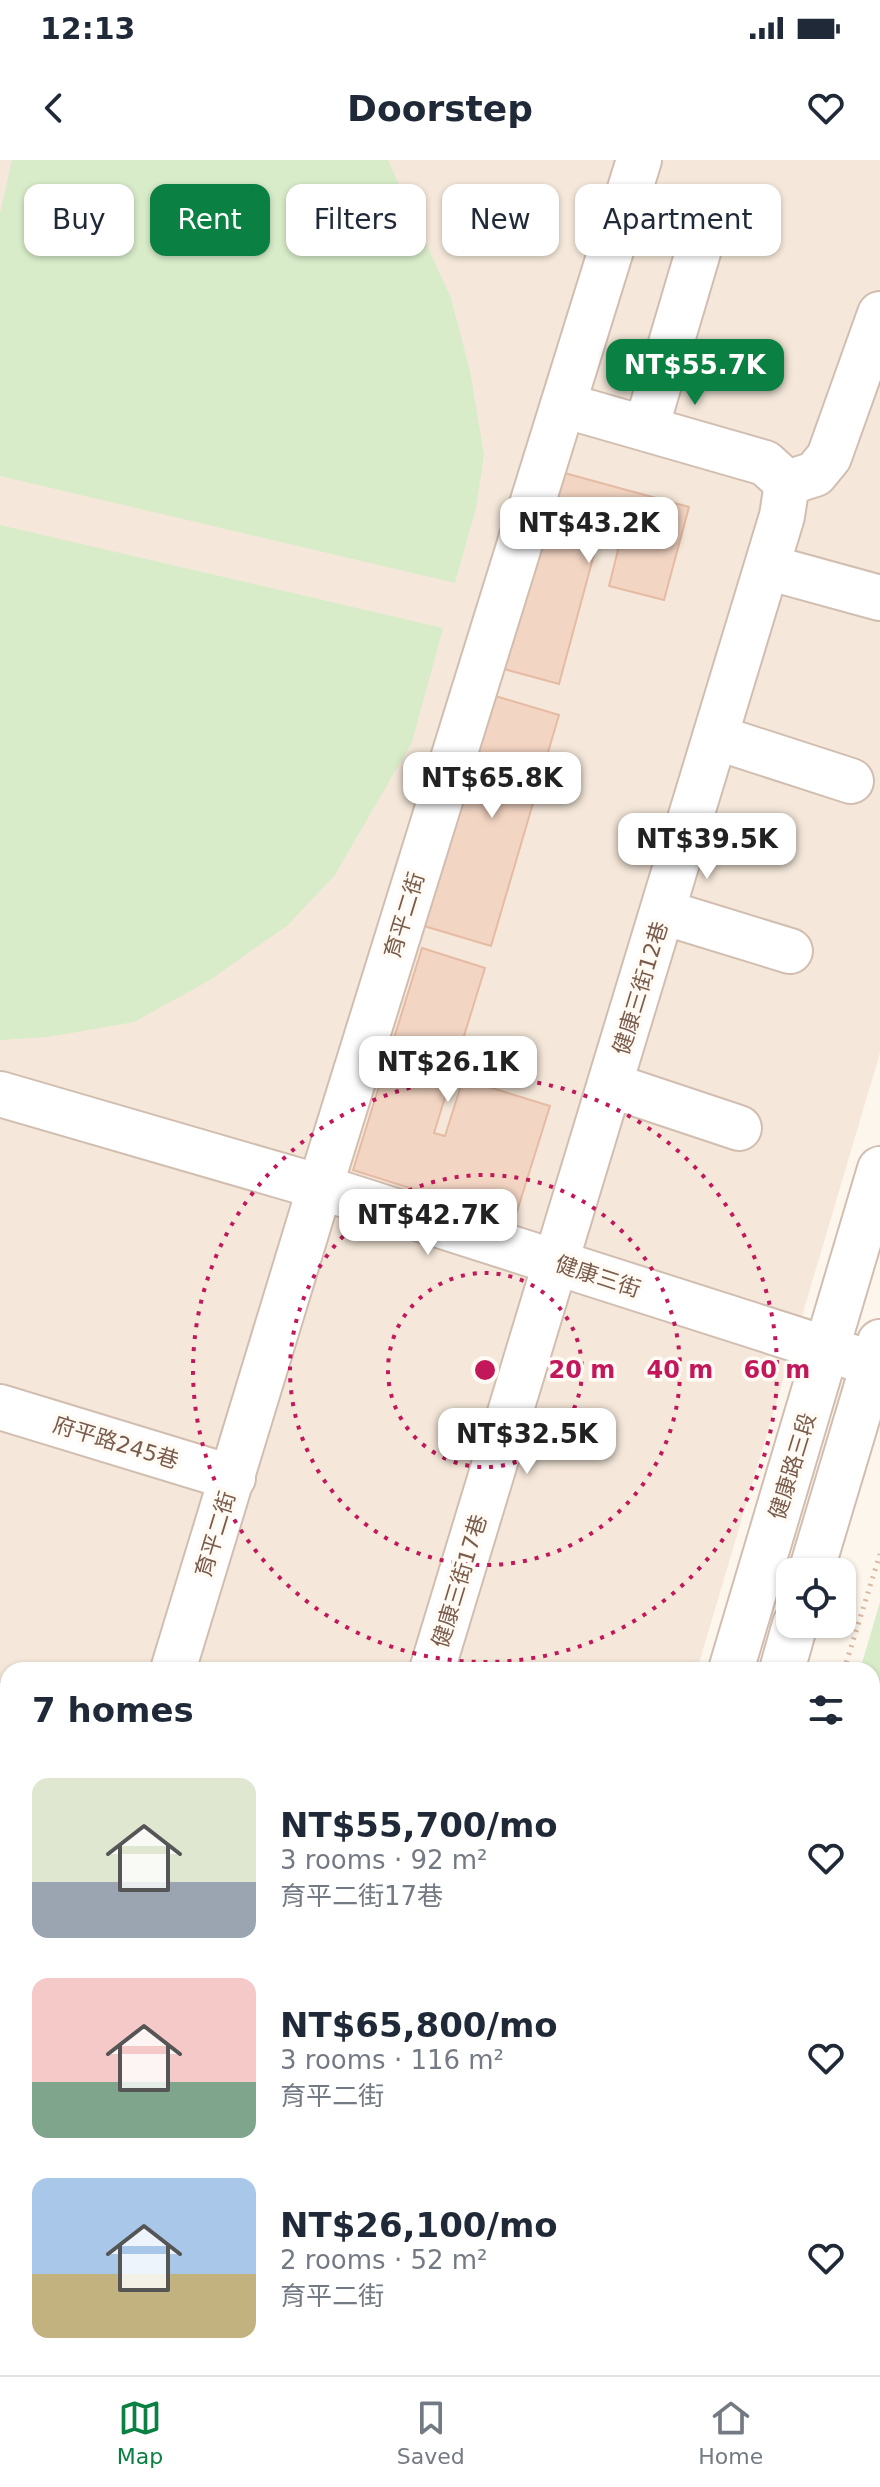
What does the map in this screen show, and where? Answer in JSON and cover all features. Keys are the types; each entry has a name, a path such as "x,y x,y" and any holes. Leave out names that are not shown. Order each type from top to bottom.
{"street":[{"name":"育平二街","path":"176,1662 639,160"},
{"path":"646,428 697,256"},
{"path":"563,405 765,463 787,483 815,474 829,457 880,314"},
{"name":"健康三街12巷","path":"557,1263 767,567 782,516 787,483"},
{"path":"767,567 880,598"},
{"path":"715,737 851,781"},
{"path":"663,912 790,951"},
{"path":"610,1085 739,1128"},
{"name":"健康三街","path":"0,1094 320,1187 827,1349 878,1358"},
{"name":"健康路三段","path":"733,1662 880,1169"},
{"name":"健康三街17巷","path":"434,1662 557,1263"},
{"path":"815,1558 878,1358"},
{"name":"府平路245巷","path":"0,1407 233,1478"},
{"path":"784,1662 791,1638"}],"path":[{"path":"846,1662 880,1554"}],"shaded area":[{"path":"0,160 880,160 880,1053 699,1662 0,1662"}],"green space":[{"path":"12,160 388,160 399,184 286,184 286,256 426,256 426,243 451,298 470,371 484,455 476,508 455,583 0,476 0,213"},
{"path":"0,525 443,628 412,742 335,875 288,925 210,980 134,1022 48,1037 0,1040"},
{"path":"880,1602 880,1662 862,1662"}],"building":[{"path":"557,471 689,507 664,600 609,586 624,526 603,521 559,684 504,669"},
{"path":"492,695 559,715 491,946 424,926"},
{"path":"422,948 485,968 434,1133 445,1136 463,1079 550,1106 514,1221 353,1170"}]}
